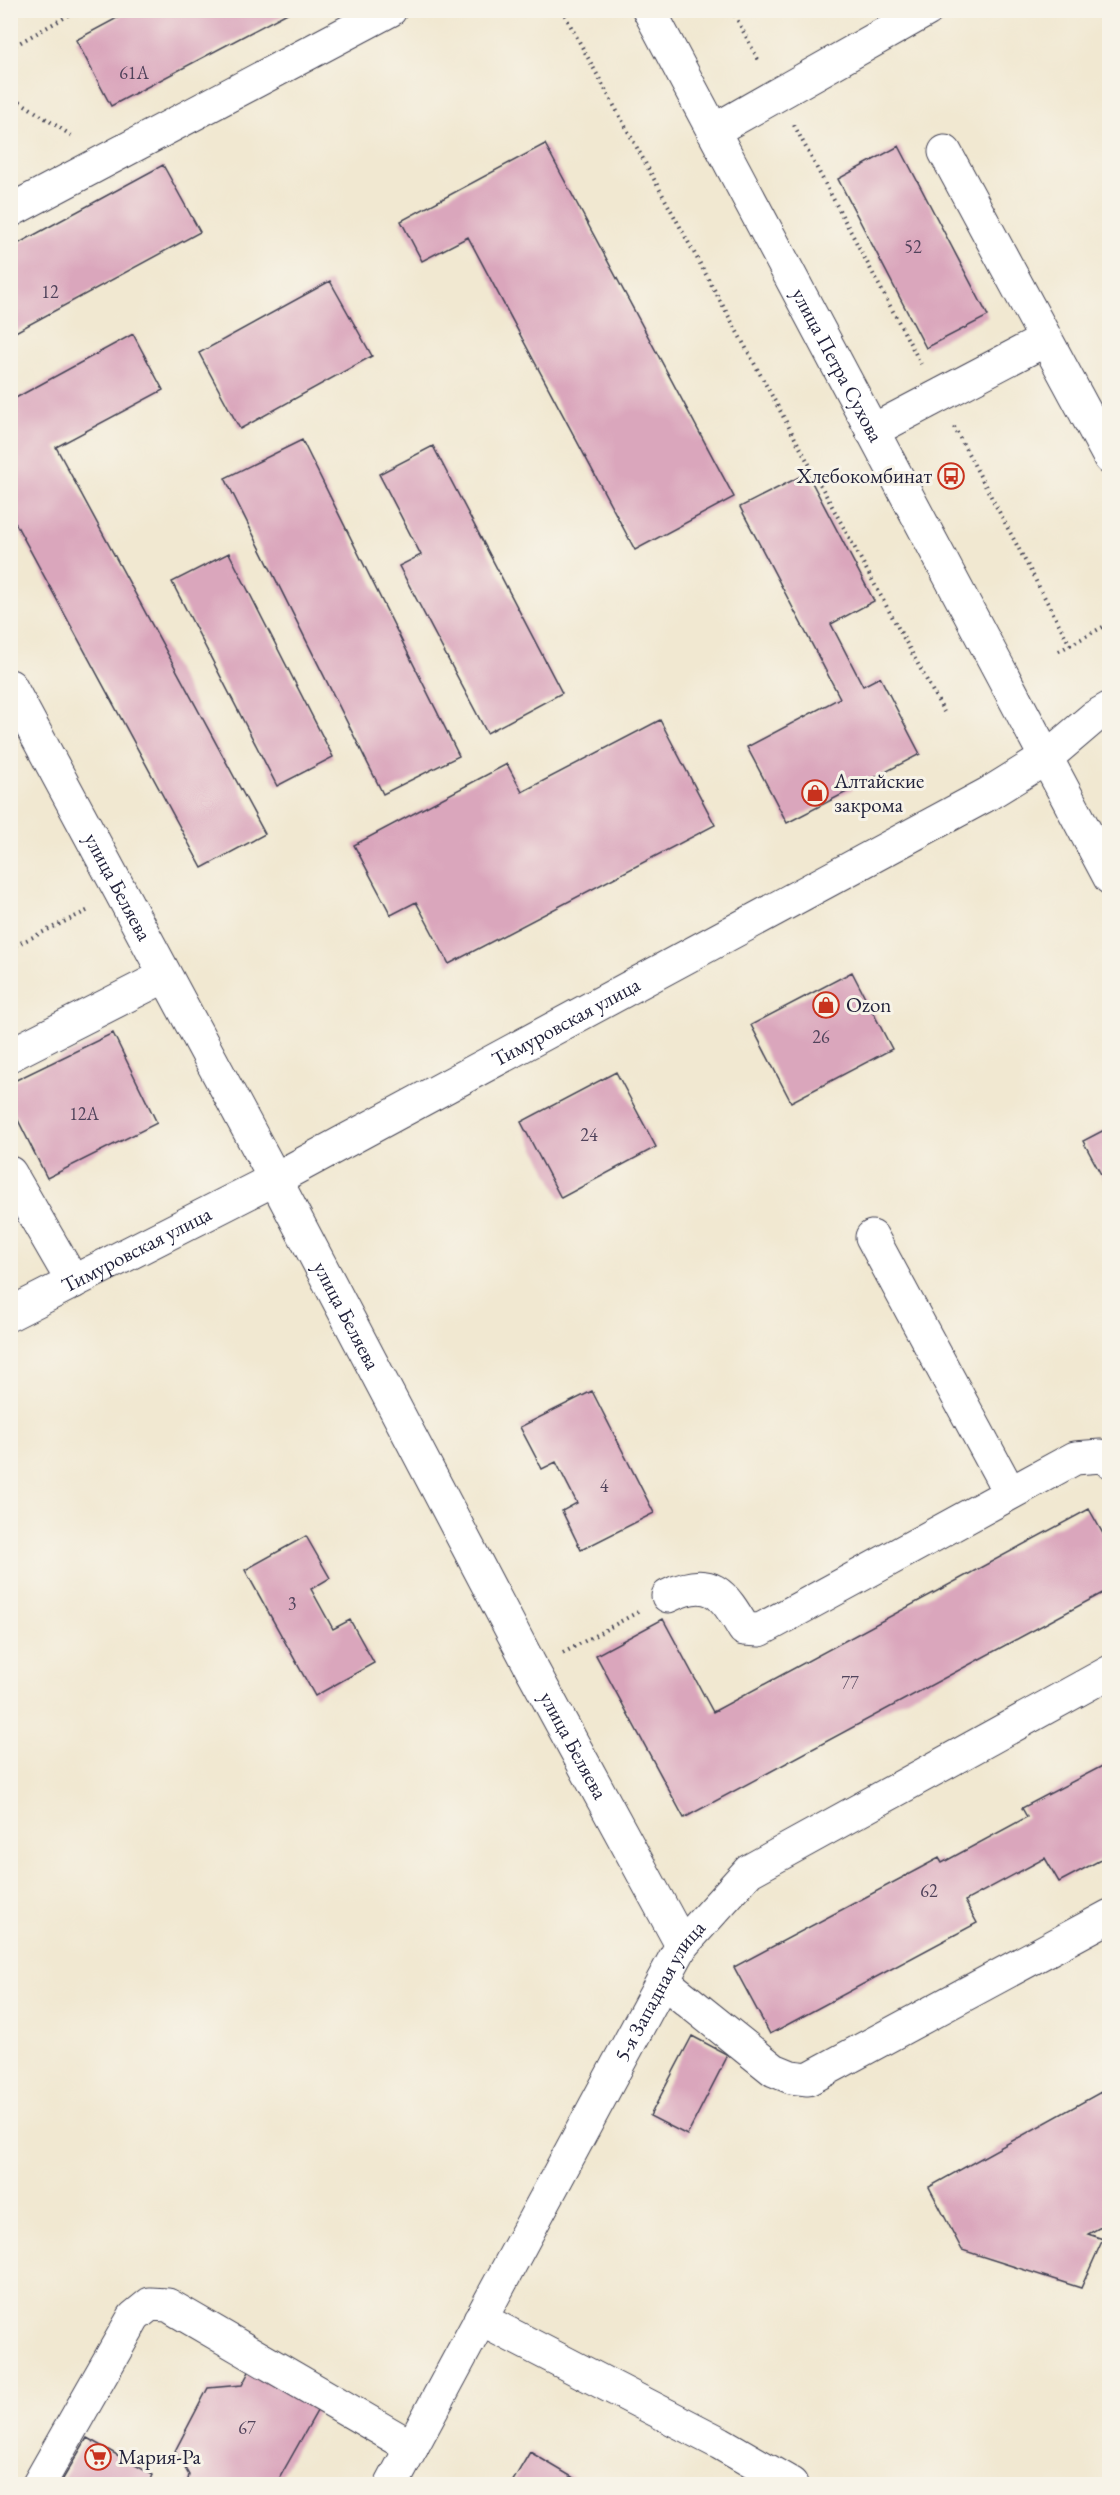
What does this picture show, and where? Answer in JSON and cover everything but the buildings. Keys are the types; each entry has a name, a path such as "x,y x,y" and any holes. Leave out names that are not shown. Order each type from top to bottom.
{"street":[{"path":"10,211 390,10"},
{"name":"улица Петра Сухова","path":"649,10 1110,878"},
{"path":"712,131 927,10"},
{"path":"945,152 1110,458"},
{"path":"872,431 1045,340"},
{"name":"улица Беляева","path":"10,686 274,1179 532,1669 682,1945"},
{"name":"Тимуровская улица","path":"10,1314 274,1179 988,794 1046,758 1094,718 1110,708"},
{"path":"10,1055 165,976"},
{"path":"10,1173 73,1282"},
{"path":"872,1237 1010,1493"},
{"path":"668,1596 687,1586 710,1588 726,1598 744,1629 760,1630 1075,1458 1101,1456 1110,1461"},
{"name":"5-я Западная улица","path":"392,2484 682,1945 749,1871 1110,1672"},
{"path":"663,1981 774,2070 791,2077 808,2079 1110,1916"},
{"path":"39,2484 134,2317 150,2304 168,2305 412,2447"},
{"path":"480,2319 720,2443 791,2484"}],"path":[{"path":"10,48 78,10"},
{"path":"562,10 944,712"},
{"path":"732,10 1070,645"},
{"path":"10,94 107,160"},
{"path":"1057,652 1110,623"},
{"path":"10,948 121,894"},
{"path":"532,1669 668,1596"}],"place":[{"name":"Хлебокомбинат","path":"951,476"},
{"name":"Алтайские закрома","path":"815,793"},
{"name":"Ozon","path":"826,1005"},
{"name":"Мария-Ра","path":"98,2457"}]}
